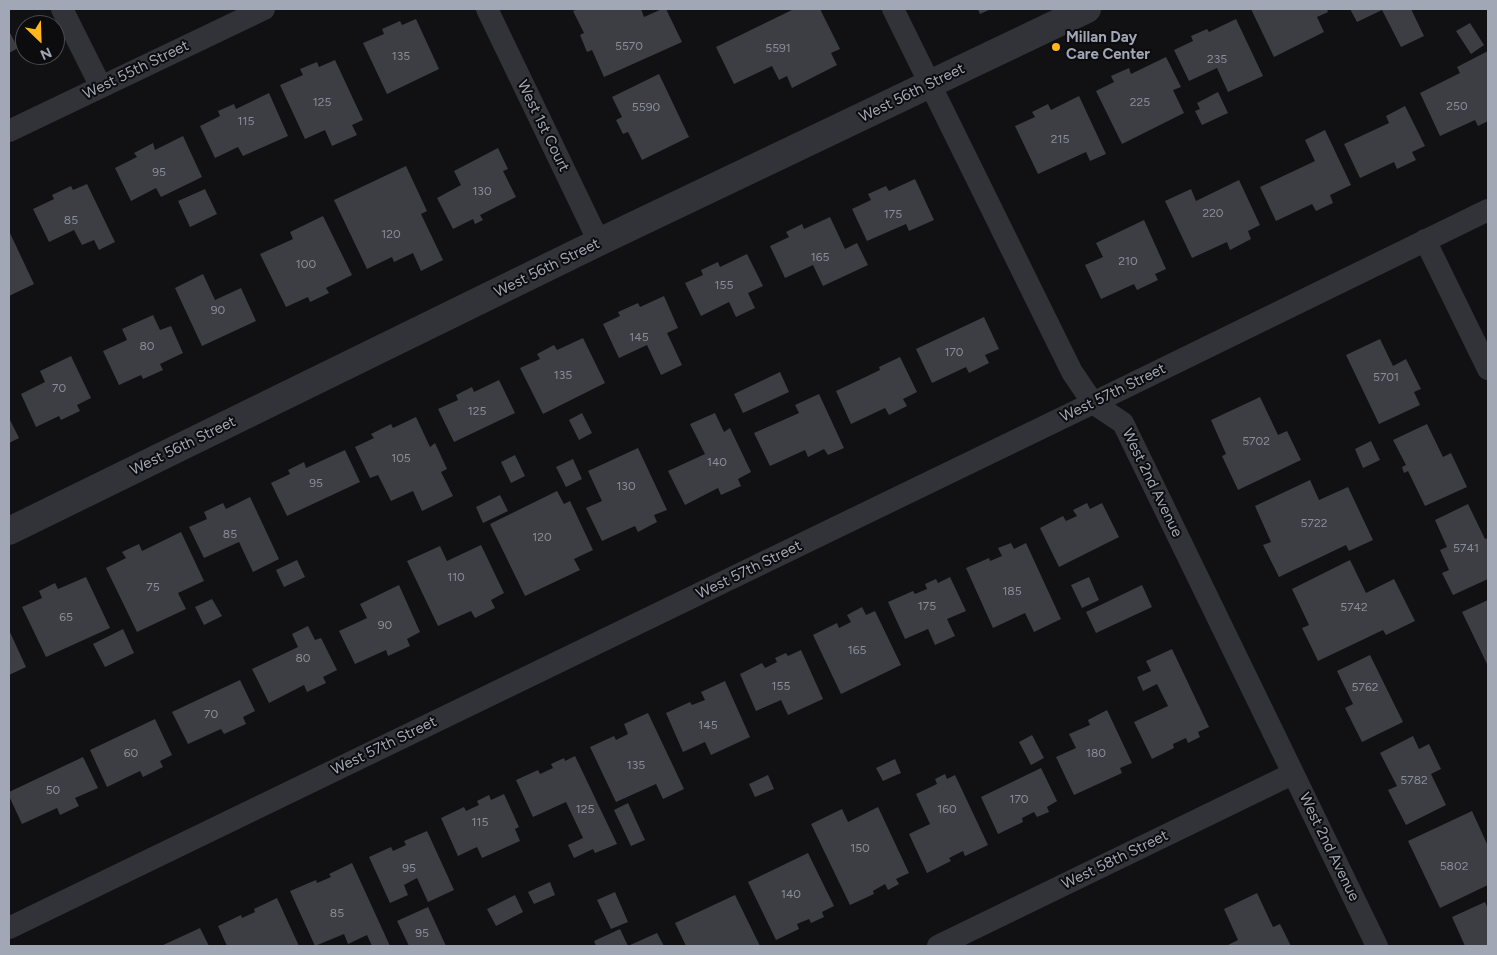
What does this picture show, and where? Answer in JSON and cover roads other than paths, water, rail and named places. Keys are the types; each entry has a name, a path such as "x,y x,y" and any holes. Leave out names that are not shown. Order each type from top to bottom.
{"street":[{"path":"62,9 101,87"},
{"name":"West 55th Street","path":"9,131 264,9"},
{"name":"West 1st Court","path":"486,9 599,242"},
{"name":"West 2nd Avenue","path":"893,9 1072,372 1093,403 1123,423 1377,946"},
{"name":"West 56th Street","path":"9,531 599,242 1087,9"},
{"name":"West 57th Street","path":"9,928 1488,210"},
{"path":"1425,240 1488,369"},
{"name":"West 58th Street","path":"938,946 1292,774"}],"place":[{"name":"Millan Day Care Center","path":"1056,47"}]}
